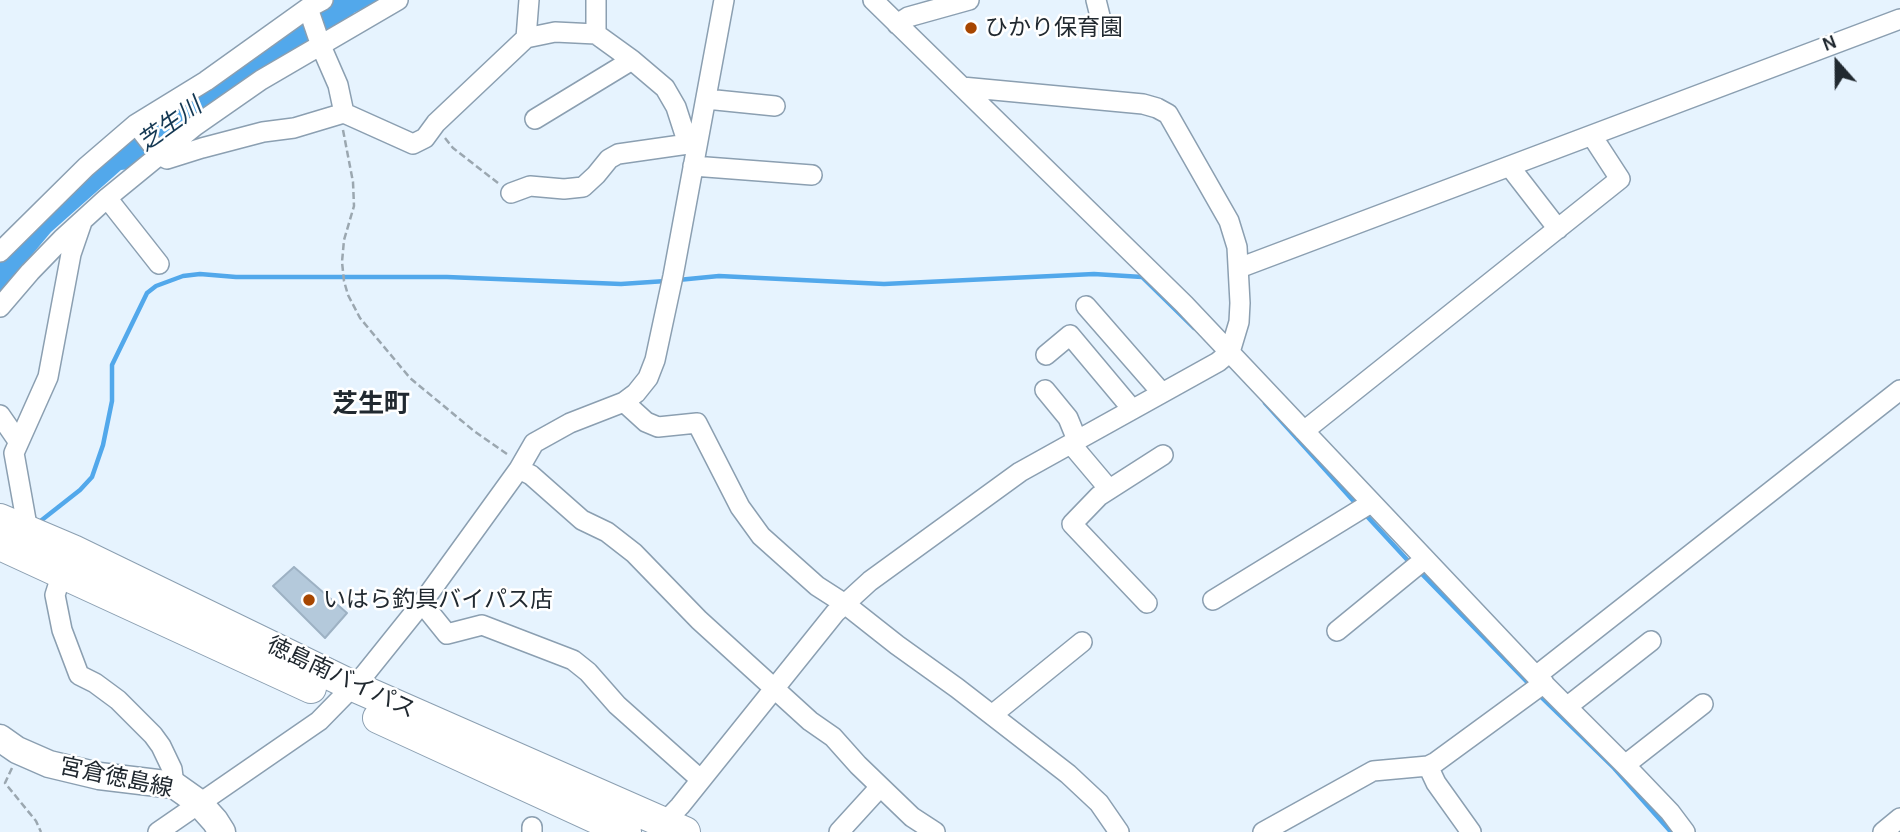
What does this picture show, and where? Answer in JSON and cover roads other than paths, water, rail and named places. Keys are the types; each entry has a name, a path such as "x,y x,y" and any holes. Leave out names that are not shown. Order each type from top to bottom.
{"highway":[{"name":"徳島南バイパス","path":"7,531 62,573 668,829"},
{"name":"徳島南バイパス","path":"7,531 73,550 346,693 626,832"}],"main road":[{"name":"宮倉徳島線","path":"10,745 49,764 99,776 174,785 198,802 222,832"}],"street":[{"path":"0,307 30,272 83,220 158,152 261,80 398,0"},
{"path":"526,38 529,0"},
{"path":"596,0 596,34"},
{"path":"692,144 706,99 724,0"},
{"path":"873,0 962,86 1224,357 1304,431 1364,507 1419,565 1538,685 1568,706 1670,812 1685,832"},
{"path":"897,24 908,17 969,0"},
{"path":"0,251 46,205 138,127 313,7 320,44 338,85 344,113"},
{"path":"1240,268 1900,19"},
{"path":"138,127 167,159 344,113 413,144 425,138 436,123 526,38 555,32 596,34 665,88 692,144 694,166 672,281 651,369 648,378 636,393 624,402 589,415 534,443 521,466 388,648 319,721 158,832"},
{"path":"535,119 632,60"},
{"path":"668,829 680,806 700,779 835,613 870,581 1020,472 1224,357 1238,322 1240,268 1237,247 1228,221 1168,114 1157,107 1143,104 962,86"},
{"path":"706,99 775,106"},
{"path":"1304,431 1620,179 1592,136"},
{"path":"511,193 530,186 564,189 583,187 608,159 618,154 692,144"},
{"path":"694,166 812,175"},
{"path":"1510,167 1558,229"},
{"path":"107,198 159,264"},
{"path":"7,531 26,520 14,453 48,377 71,254 83,220"},
{"path":"1086,306 1162,393"},
{"path":"1046,355 1070,335 1132,410"},
{"path":"1045,390 1068,418 1074,442 1109,489"},
{"path":"1263,832 1373,771 1428,766 1436,762 1538,685 1900,390"},
{"path":"624,402 646,422 658,428 697,423 740,507 761,536 817,586 845,604 992,715 1084,789 1099,803 1119,832"},
{"path":"0,415 18,441"},
{"path":"1147,603 1072,524 1099,496 1163,455"},
{"path":"521,466 582,520 607,532 634,553 671,593 774,689 810,721 833,737 912,817 935,832"},
{"path":"1213,600 1364,507"},
{"path":"1337,631 1419,565"},
{"path":"62,573 55,595 62,630 79,675 118,700 153,735 172,769 174,785"},
{"path":"422,603 447,634 482,625 573,660 588,671 617,705 700,779"},
{"path":"1568,706 1651,640"},
{"path":"992,715 1082,642"},
{"path":"1625,765 1703,704"},
{"path":"1428,766 1471,832"},
{"path":"839,832 880,787"},
{"path":"1883,832 1900,818"}],"water":[{"name":"芝生川","path":"330,0 381,0 354,13 350,19 288,54 187,118 178,129 129,169 121,170 51,232 0,293 0,261 115,150"}],"waterway":[{"path":"38,523 80,490 92,477 103,445 112,401 112,365 147,293 156,286 183,276 200,274 236,277 447,277 621,284 666,281"},
{"path":"678,280 719,276 884,284 1094,274 1142,277 1194,328"},
{"path":"1265,403 1358,506"},
{"path":"1363,512 1412,565"},
{"path":"1419,571 1530,685"},
{"path":"1538,694 1614,768 1671,832"}],"place":[{"name":"ひかり保育園","path":"971,28"},
{"name":"いはら釣具バイパス店","path":"309,600"}],"district":[{"name":"芝生町","path":"371,405"}]}
